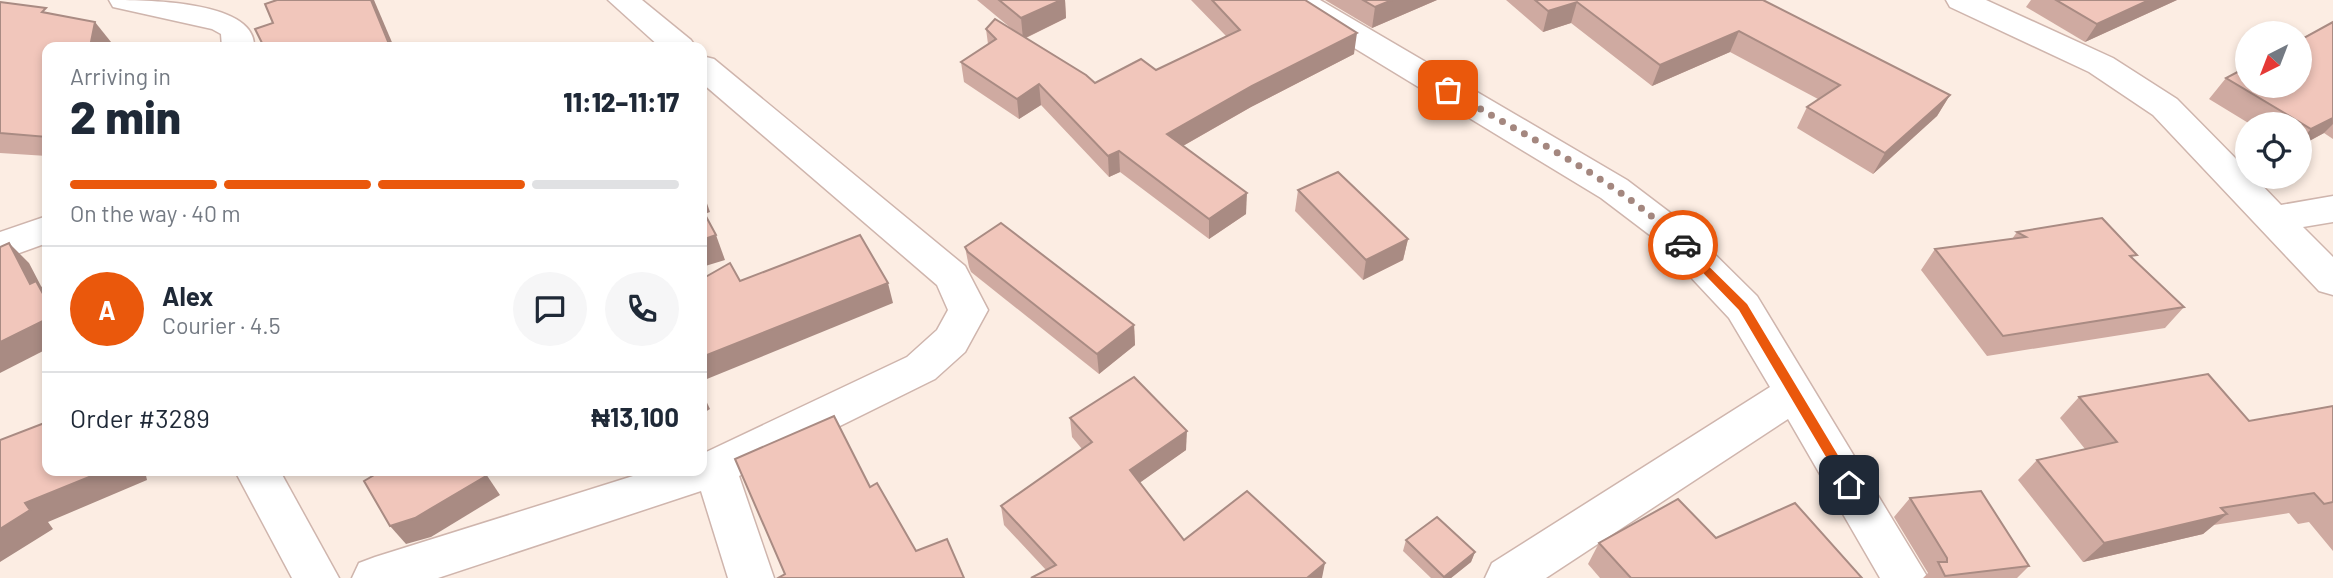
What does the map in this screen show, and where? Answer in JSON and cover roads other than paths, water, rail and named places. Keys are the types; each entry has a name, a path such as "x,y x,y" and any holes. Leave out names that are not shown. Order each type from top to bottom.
{"street":[{"path":"124,0 212,19 233,28 239,42"},
{"path":"624,0 674,42"},
{"path":"1298,0 1614,189 1668,230 1743,307 1905,578"},
{"path":"1961,0 2101,65 2165,107 2333,281"},
{"path":"707,70 952,276 968,310 951,341 921,368 707,471"},
{"path":"2273,219 2333,209"},
{"path":"0,246 42,231"},
{"path":"1508,578 1794,393"},
{"path":"715,468 751,578"},
{"path":"260,476 316,578"},
{"path":"375,578 690,476"}]}
